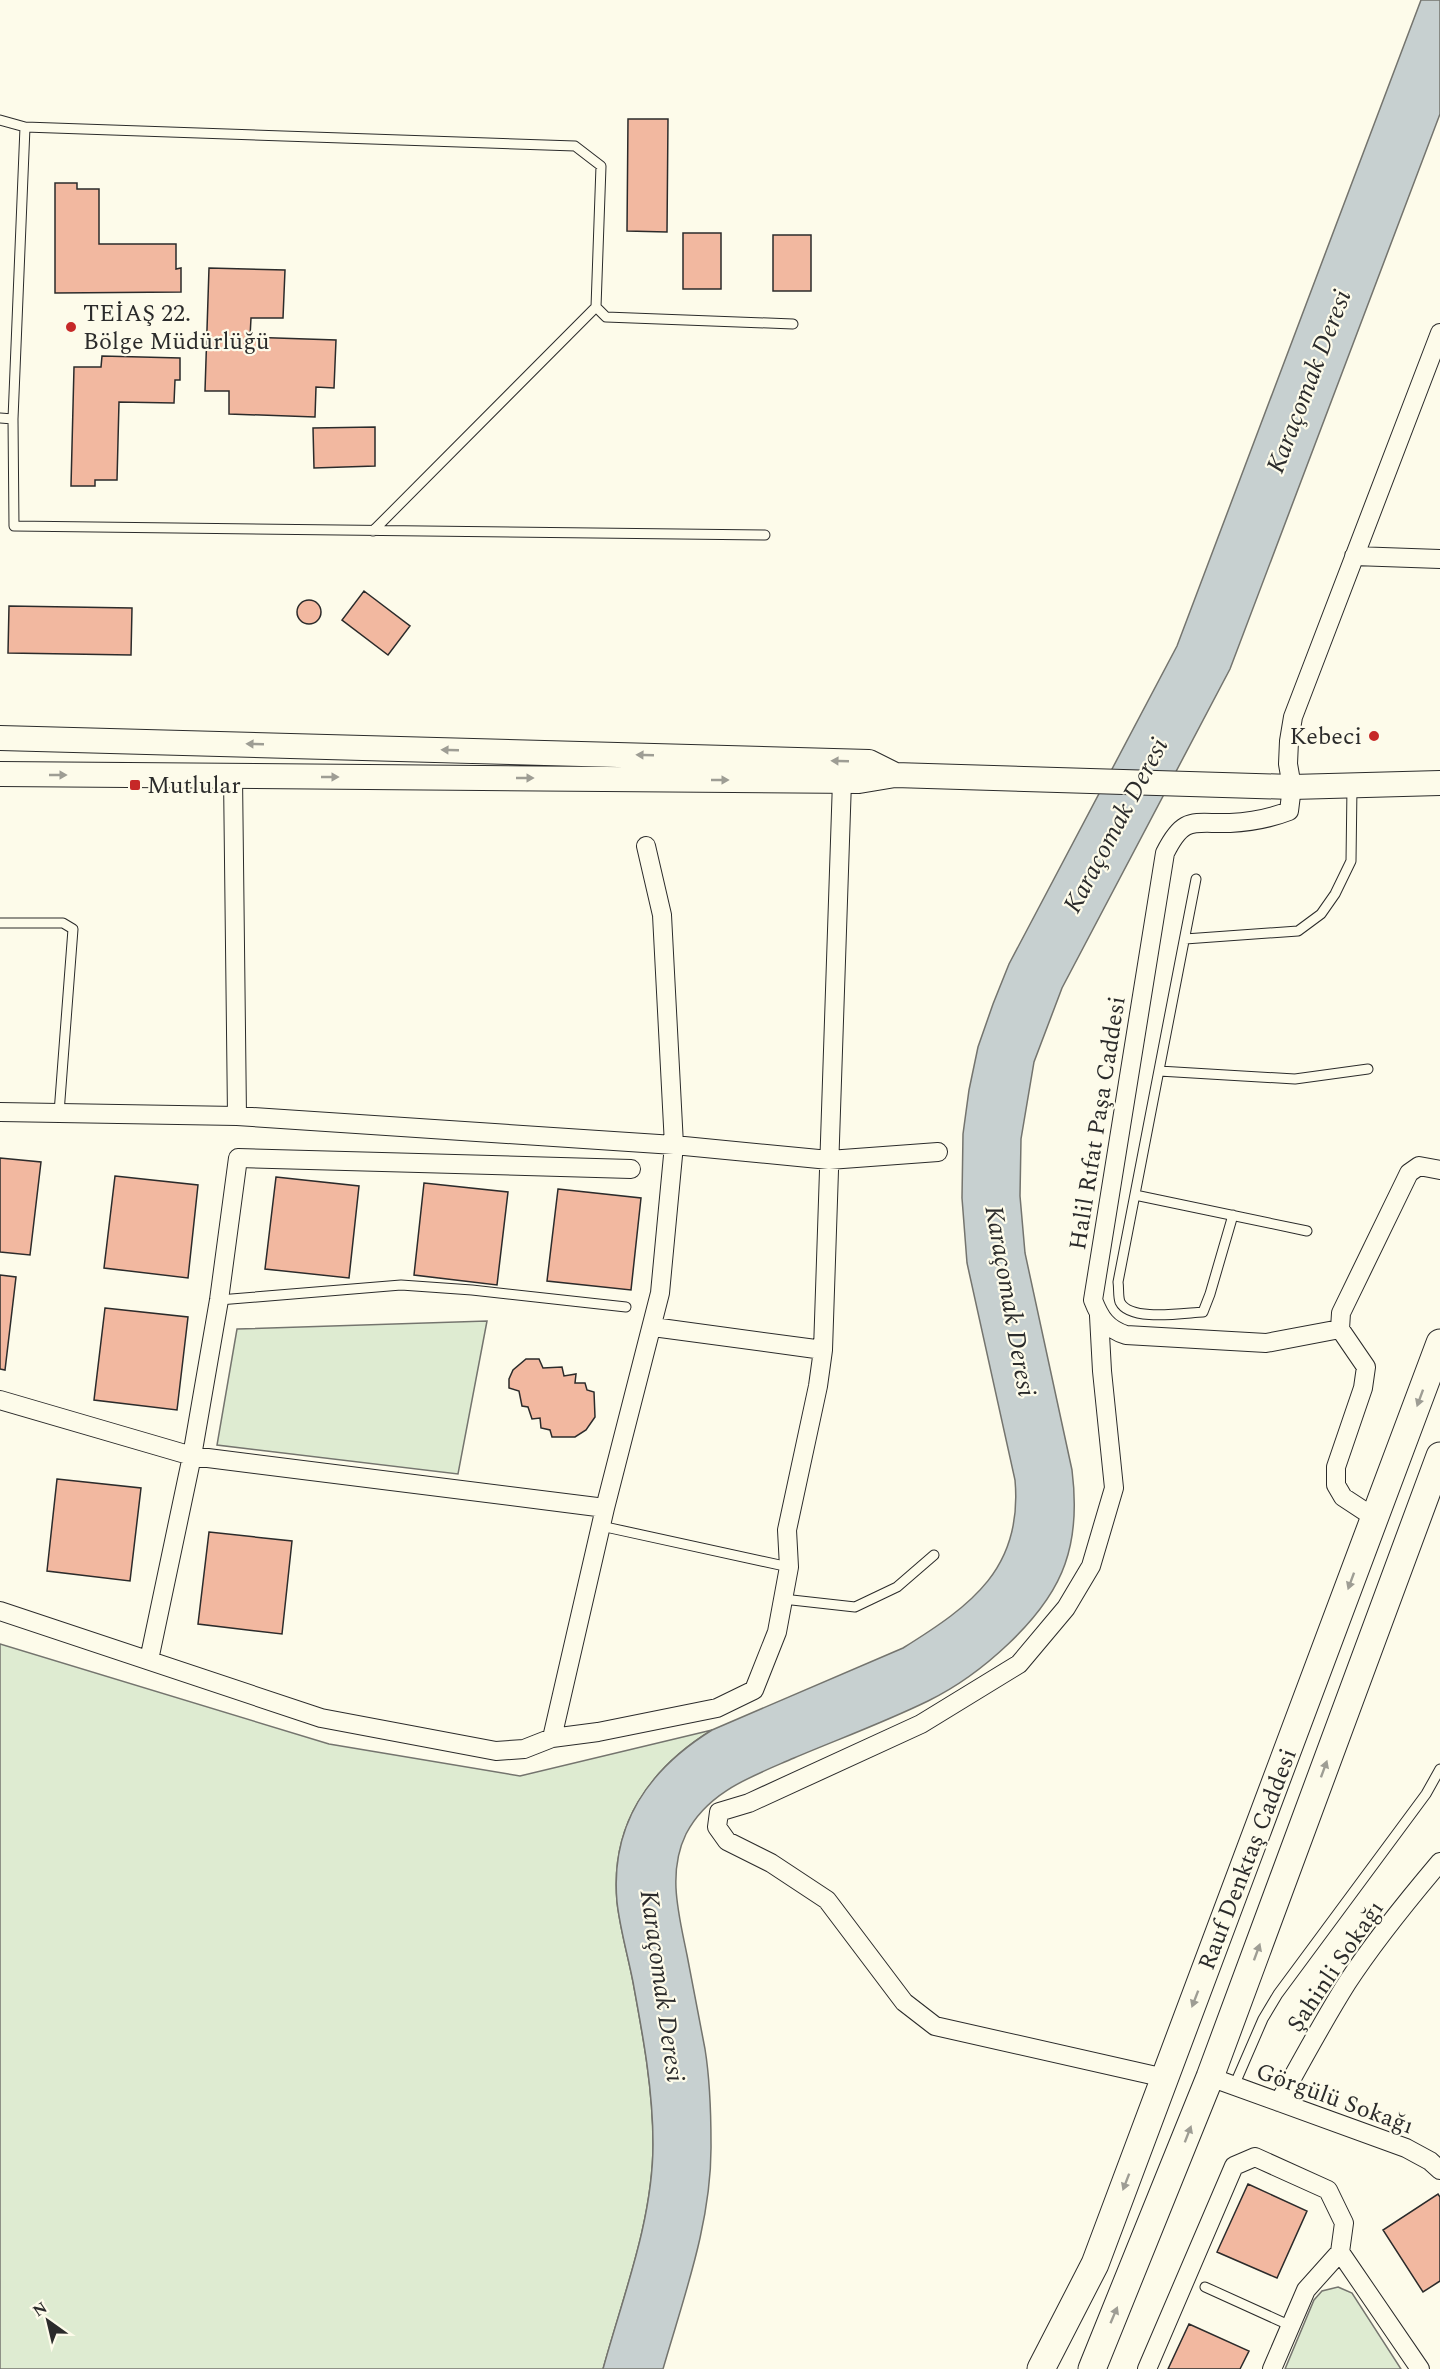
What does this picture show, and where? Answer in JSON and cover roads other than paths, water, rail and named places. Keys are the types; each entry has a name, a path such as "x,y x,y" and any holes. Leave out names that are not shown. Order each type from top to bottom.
{"main road":[{"path":"0,738 869,762 895,775"},
{"path":"0,774 842,781 859,781 895,775 1292,787 1440,783"},
{"path":"1416,783 1440,794"},
{"name":"Rauf Denktaş Caddesi","path":"1041,2369 1095,2264 1440,1343"},
{"name":"Rauf Denktaş Caddesi","path":"1092,2369 1222,2082 1440,1456"}],"street":[{"path":"1292,787 1288,764 1293,717 1440,333"},
{"path":"1354,556 1440,559"},
{"path":"233,776 237,1116"},
{"path":"0,1611 321,1718 496,1750 524,1749 552,1738 598,1732 717,1708 754,1690 777,1632 789,1567 787,1530 818,1386 823,1350 842,781"},
{"name":"Halil Rıfat Paşa Caddesi","path":"1099,1316 1093,1300 1165,853 1175,834 1196,821 1231,823 1277,816 1289,811 1292,787"},
{"path":"552,1738 603,1517 660,1293 674,1145 662,915 646,846"},
{"path":"0,1112 237,1116 674,1145 829,1160 938,1152"},
{"path":"149,1660 192,1455 219,1300 238,1158 631,1169"},
{"path":"1375,1518 1343,1497 1336,1485 1336,1467 1363,1388 1366,1367 1340,1329 1341,1313 1408,1173 1419,1166 1440,1170"},
{"path":"1099,1316 1113,1331 1125,1335 1254,1343 1266,1343 1340,1329"},
{"path":"1099,1316 1114,1488 1091,1566 1066,1608 1019,1664 921,1724 749,1803 719,1812 717,1827 727,1841 771,1863 827,1900 903,2002 935,2026 1165,2079"},
{"path":"653,1327 823,1350"},
{"path":"0,1400 192,1455 603,1517"},
{"name":"Şahinli Sokağı","path":"1279,2102 1349,1980 1406,1902 1440,1862"},
{"name":"Görgülü Sokağı","path":"1222,2082 1407,2148 1430,2161 1440,2170"},
{"path":"1147,2369 1234,2166 1255,2157 1328,2190 1344,2223 1340,2252 1306,2290 1272,2369"},
{"path":"1340,2252 1420,2369"}],"lane":[{"path":"0,120 25,127 575,146 601,166 596,307 373,531"},
{"path":"25,127 13,419 14,526 765,535"},
{"path":"596,307 606,317 793,324"},
{"path":"0,418 13,419"},
{"path":"1185,939 1298,931 1322,914 1335,894 1351,861 1352,786"},
{"name":"Halil Rıfat Paşa Caddesi","path":"1196,879 1118,1282 1120,1301 1127,1310 1138,1314 1203,1312 1233,1215"},
{"path":"0,923 63,923 73,928 59,1113"},
{"path":"1159,1071 1295,1078 1368,1070"},
{"name":"Halil Rıfat Paşa Caddesi","path":"1135,1195 1307,1231"},
{"path":"219,1300 401,1285 472,1290 626,1307"},
{"path":"603,1517 789,1567"},
{"path":"783,1599 855,1607 897,1587 934,1555"},
{"path":"1222,2082 1278,1994 1426,1794 1440,1769"},
{"path":"1205,2287 1291,2325"}],"water":[{"name":"Karaçomak Deresi","path":"1421,0 1440,0 1440,114 1230,669 1062,988 1034,1062 1021,1139 1020,1196 1025,1253 1072,1470 1074,1517 1065,1564 1056,1585 1027,1625 989,1661 968,1677 912,1709 763,1771 733,1787 706,1807 686,1834 677,1864 676,1894 708,2073 711,2144 707,2201 688,2286 663,2369 603,2369 636,2258 652,2172 653,2144 647,2063 617,1902 616,1874 627,1824 652,1781 690,1745 712,1730 903,1648 951,1616 971,1599 988,1581 1001,1560 1011,1537 1015,1511 1015,1480 967,1263 962,1198 963,1134 978,1047 1009,964 1177,646"}],"place":[{"name":"TEİAŞ 22. Bölge Müdürlüğü","path":"71,327"},
{"name":"Kebeci","path":"1374,736"},
{"name":"Mutlular","path":"135,785"}]}
